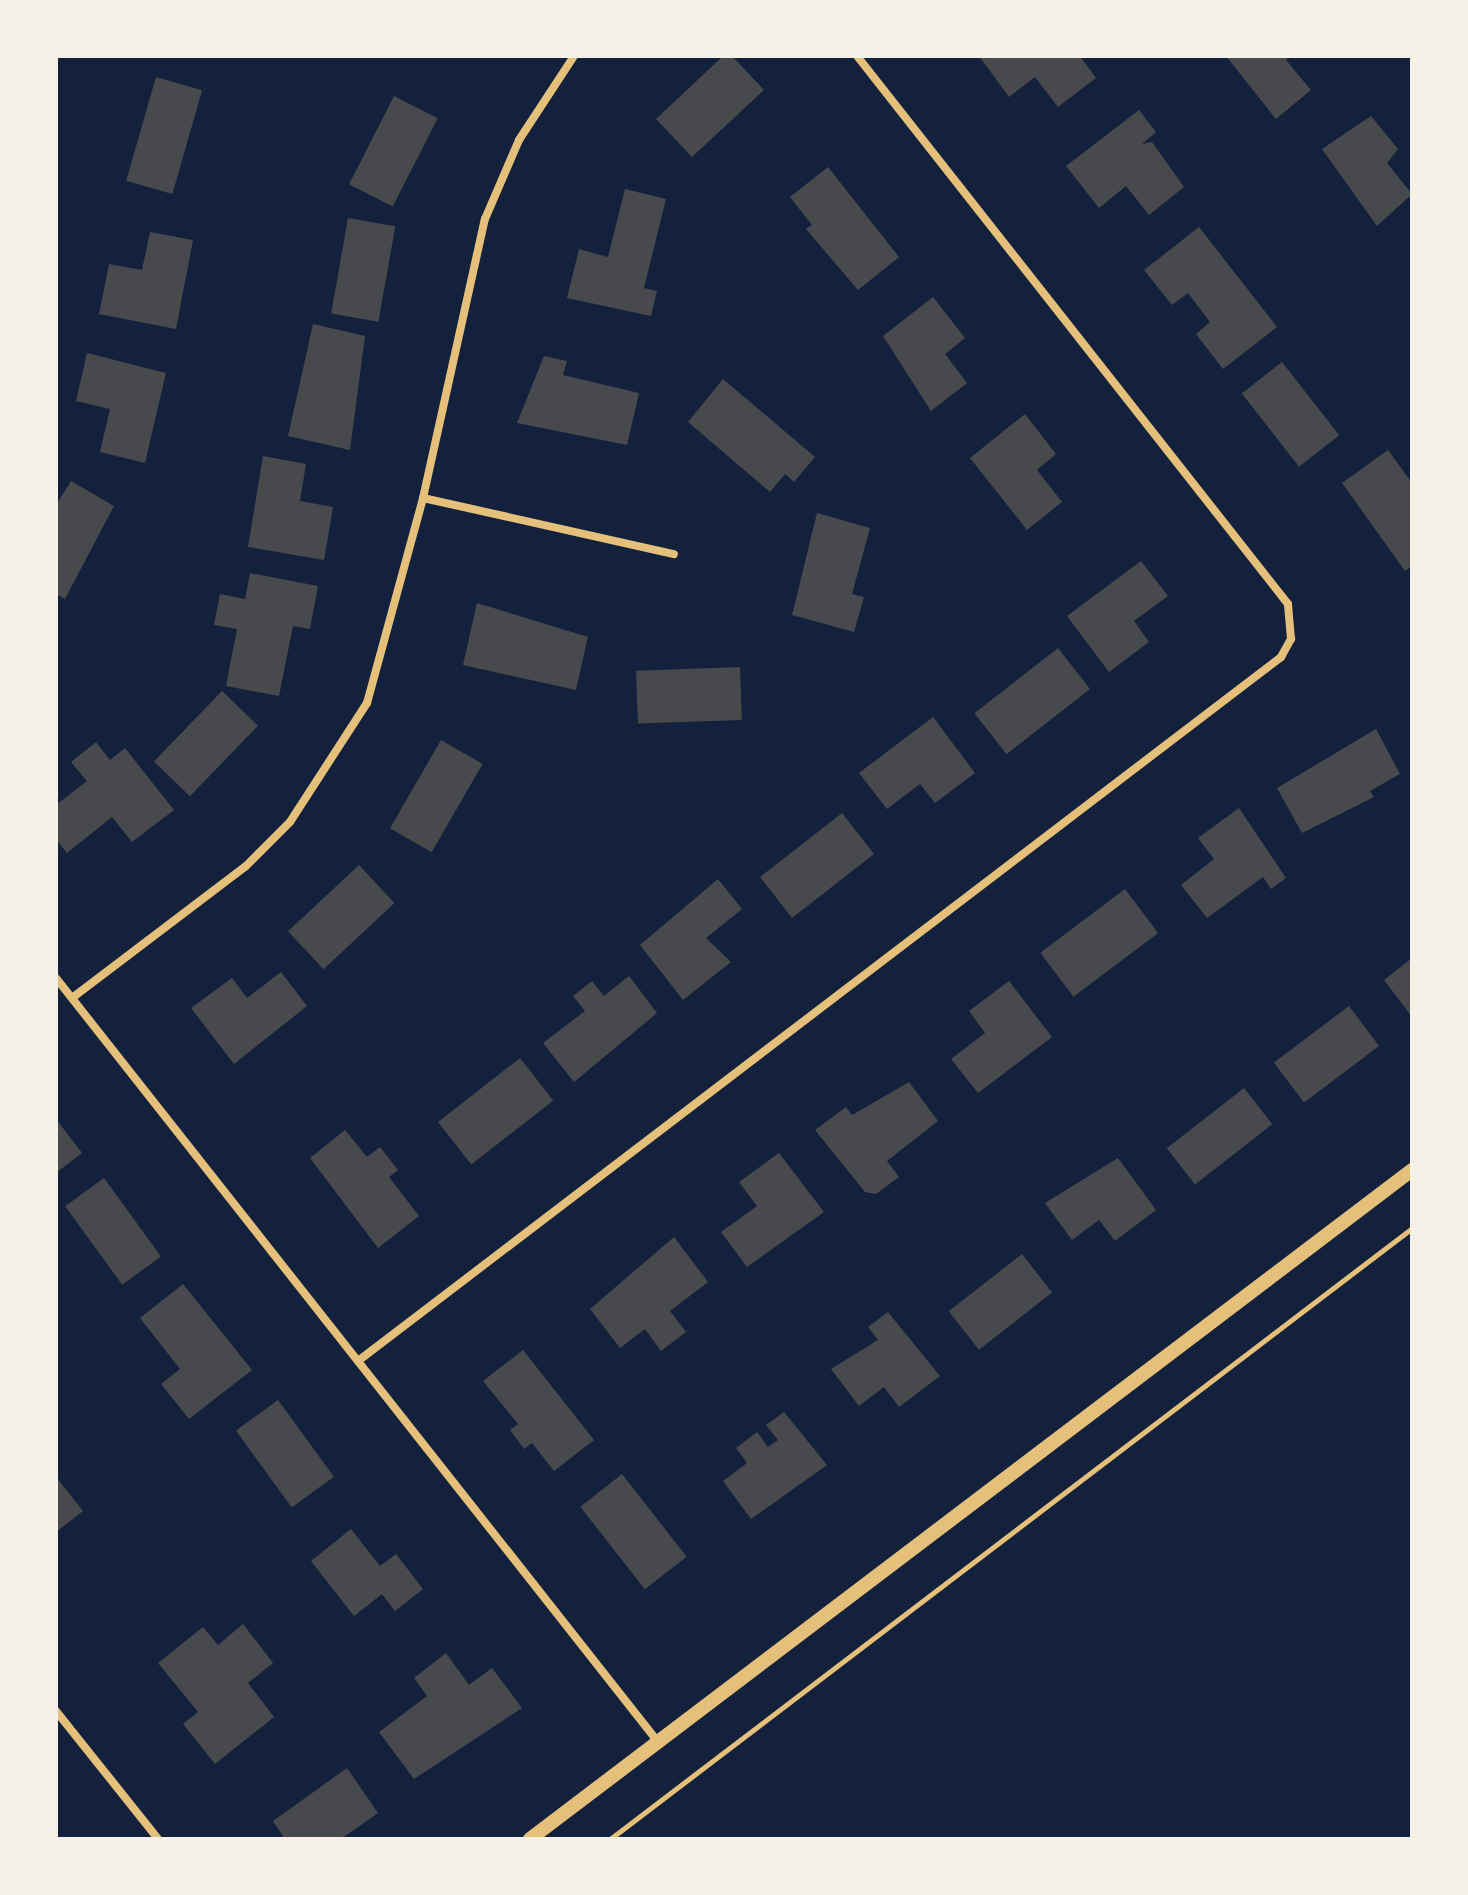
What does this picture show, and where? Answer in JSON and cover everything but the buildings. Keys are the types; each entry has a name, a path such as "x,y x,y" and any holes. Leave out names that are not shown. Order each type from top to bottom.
{"street":[{"path":"72,998 246,866 333,765 367,703 423,498 485,219 519,140 574,56"},
{"path":"358,1361 1281,657 1293,630 1288,604 857,56"},
{"path":"423,498 674,554"},
{"path":"56,978 658,1742"},
{"path":"530,1839 1412,1170"},
{"path":"56,1711 158,1839"}],"path":[{"path":"610,1839 1412,1228"}]}
